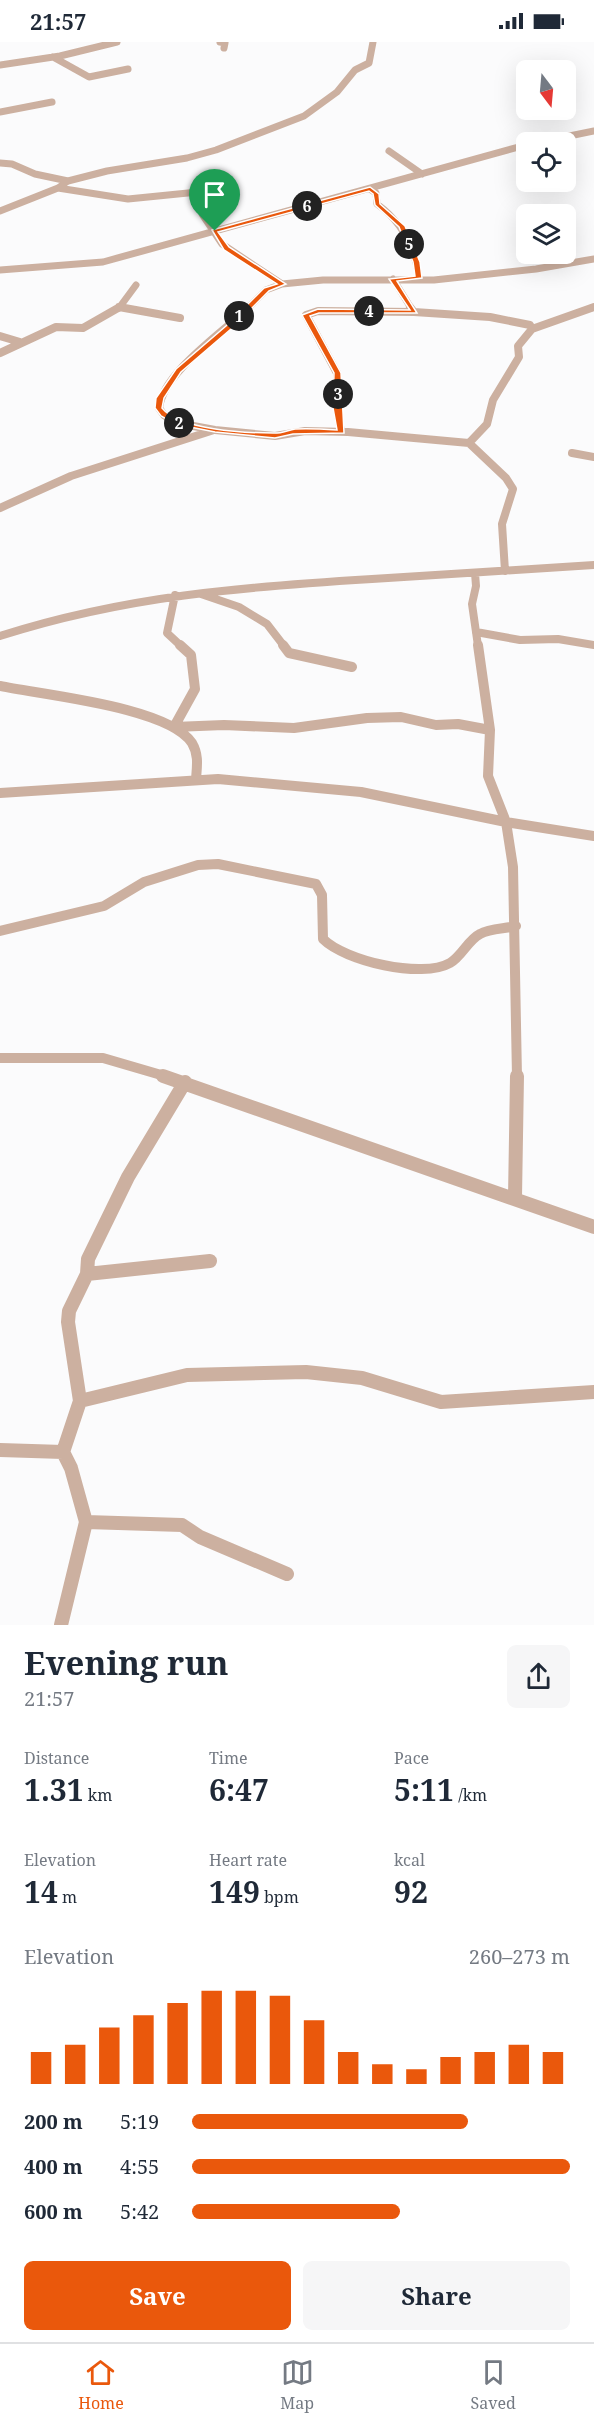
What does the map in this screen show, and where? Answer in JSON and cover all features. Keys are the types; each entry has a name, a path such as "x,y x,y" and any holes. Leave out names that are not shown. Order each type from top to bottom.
{"street":[{"path":"0,65 53,57 117,42"},
{"path":"0,211 58,188 68,181 106,171 187,158 216,150 304,116 337,92 355,70 369,63 373,42"},
{"path":"53,57 88,77 128,69"},
{"path":"0,112 52,102"},
{"path":"576,135 594,131"},
{"path":"0,270 103,262 516,149"},
{"path":"389,150 422,174"},
{"path":"0,163 12,164 35,174 68,181"},
{"path":"58,188 128,199 198,192 203,201 202,214 226,249 282,284"},
{"path":"370,189 376,194 377,204 396,219 406,232 410,249 417,262 419,278"},
{"path":"505,571 502,524 513,489 506,478 469,443 433,438 341,432 299,431 275,436 215,430 177,423 164,415 159,408 160,398 178,370 229,327 266,290 282,284 322,280 419,278 434,280 520,271 594,259"},
{"path":"393,279 414,312"},
{"path":"0,353 56,327 83,328 118,308 136,285"},
{"path":"469,443 487,424 493,400 519,357 518,346 532,329 594,307"},
{"path":"118,308 180,318"},
{"path":"341,432 337,408 337,373 306,315 318,311 414,312 438,316 490,317 530,325 532,329"},
{"path":"0,336 20,342"},
{"path":"0,508 71,476 215,430"},
{"path":"572,453 594,457"},
{"path":"0,636 43,621 100,607 175,595 288,584 594,565"},
{"path":"475,573 476,586 472,604 490,730 488,776 506,822 513,867 518,1041 515,1197"},
{"path":"198,593 239,607 267,624 289,654 352,667"},
{"path":"174,727 195,689 191,655 166,633 175,595"},
{"path":"476,632 520,640 558,639 594,645"},
{"path":"0,687 145,714 174,727 199,754 201,764 196,779"},
{"path":"174,727 224,725 294,728 394,717 436,725 458,724 490,730"},
{"path":"0,793 218,779 362,792 506,822 594,836"},
{"path":"0,931 104,906 144,882 198,865 218,864 316,884 322,896 323,939 327,943 361,959 414,971 434,969 450,963 479,934 516,927"},
{"path":"0,1058 103,1058 185,1082 515,1197 594,1227"},
{"path":"61,1625 86,1522 71,1468 63,1452 80,1401 68,1322 69,1311 87,1274 88,1258 128,1177 167,1108 185,1082"},
{"path":"87,1274 210,1261"},
{"path":"80,1401 187,1375 306,1372 362,1378 441,1402 594,1392"},
{"path":"0,1450 63,1452"},
{"path":"86,1522 182,1525 200,1537 287,1575"}],"route":[{"path":"370,189 376,194 377,204 396,219 406,232 410,249 417,262 419,278 393,279 398,283 414,312 313,311 306,315 337,373 337,408 341,432 305,431 275,436 215,430 177,423 164,415 159,408 160,398 178,370 229,327 266,290 282,284 226,249 215,231 370,189"}]}
